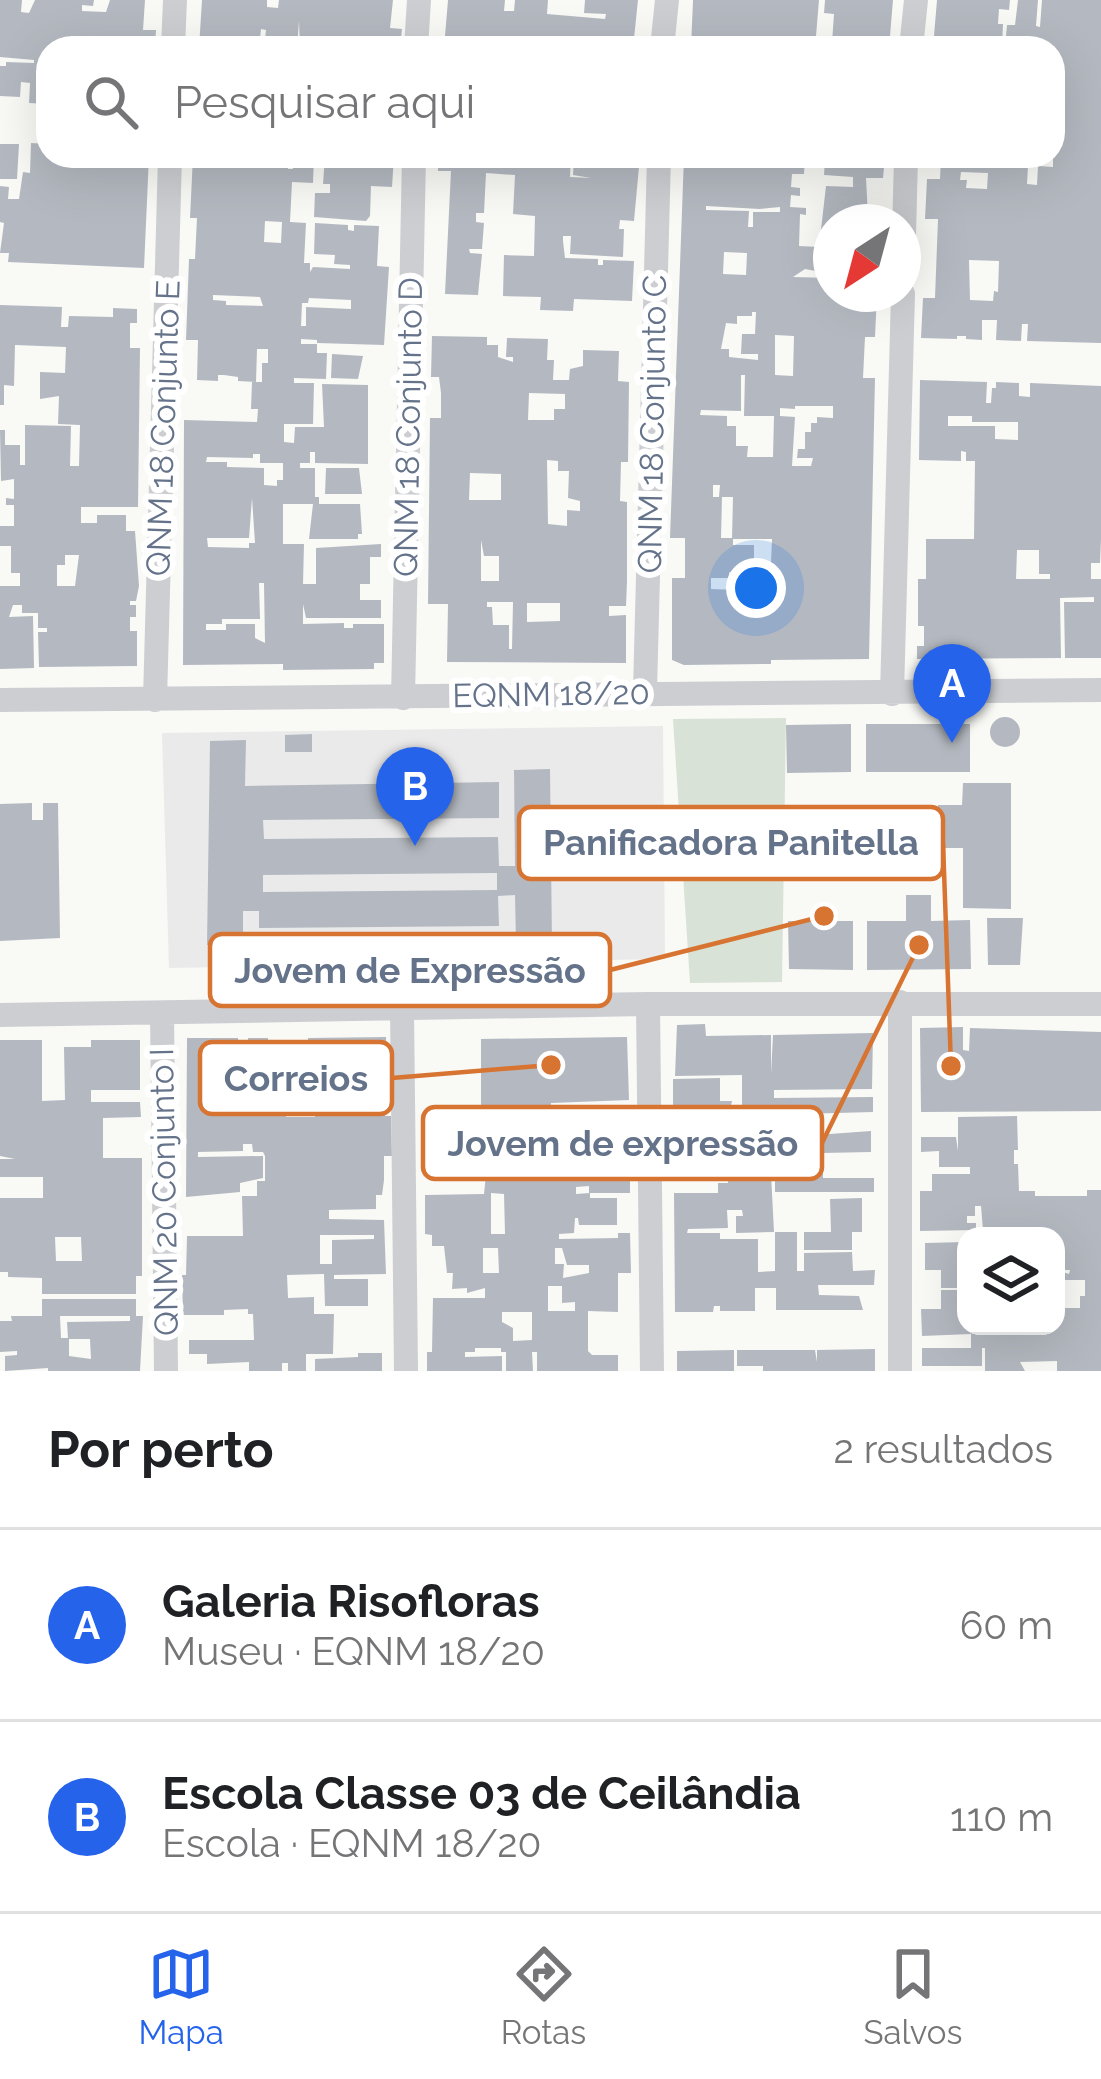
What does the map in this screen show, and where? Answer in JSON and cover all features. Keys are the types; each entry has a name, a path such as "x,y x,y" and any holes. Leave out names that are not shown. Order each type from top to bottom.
{"street":[{"path":"174,36 175,0"},
{"path":"417,36 419,0"},
{"path":"663,36 667,0"},
{"path":"912,36 916,0"},
{"name":"QNM 18 Conjunto E","path":"155,700 170,168"},
{"name":"QNM 18 Conjunto D","path":"403,698 414,168"},
{"name":"QNM 18 Conjunto C","path":"645,691 659,168"},
{"path":"905,204 906,168"},
{"path":"892,694 902,312"},
{"name":"EQNM 18/20","path":"0,700 1101,690"},
{"path":"900,1002 900,1371"},
{"path":"0,1015 648,1004 1101,1004"},
{"path":"648,1004 652,1371"},
{"path":"402,1008 406,1371"},
{"name":"QNM 20 Conjunto I","path":"162,1012 166,1371"}],"shaded area":[{"path":"786,718 782,982 690,983 673,719"},
{"path":"663,726 665,959 169,968 162,733"}],"building":[{"path":"0,0 22,0 21,12 29,13 35,0 94,0 93,6 82,5 82,11 106,12 110,0 145,0 143,30 156,30 156,36 36,36 36,103 29,103 30,83 21,82 20,97 0,96 0,66 34,60 0,57"},
{"path":"202,0 267,0 267,7 278,8 279,0 393,0 390,28 402,29 401,36 300,36 299,21 298,36 265,36 266,30 261,29 260,36 200,36"},
{"path":"448,0 505,0 504,11 514,11 515,0 548,0 547,14 605,19 606,14 584,13 585,0 638,0 634,36 445,36"},
{"path":"693,0 819,0 816,36 692,36"},
{"path":"825,0 893,0 890,36 832,36 834,14 824,13"},
{"path":"937,0 1010,0 1009,10 999,9 1002,36 934,36"},
{"path":"1018,0 1038,0 1036,26 1040,27 1042,0 1101,0 1101,343 1027,341 1028,324 1022,324 1021,341 996,340 997,320 982,320 982,340 921,338 923,298 935,298 938,219 925,219 927,179 940,179 940,168 1028,168 1027,184 1037,185 1038,168 1065,168 1065,36 1006,36 1007,25 1015,25","holes":["961,172 988,173 987,189 966,188 967,180 960,180","969,260 999,261 998,292 994,291 993,301 970,300"]},
{"path":"31,143 36,143 36,168 148,168 144,268 8,262 9,253 0,253 4,223 0,222 0,186 9,187 8,199 19,199 23,172 30,173"},
{"path":"0,144 19,144 17,179 0,179"},
{"path":"192,168 314,168 313,183 292,182 290,222 306,223 304,263 310,263 310,272 313,267 350,269 350,265 334,264 335,255 314,254 315,223 348,225 354,231 354,225 379,226 377,266 389,267 384,345 301,339 301,344 317,344 317,353 327,353 326,379 294,378 294,383 314,383 313,424 284,424 284,442 294,443 295,427 324,427 322,384 368,385 368,464 315,463 315,452 310,452 310,463 300,463 300,468 315,468 319,504 360,504 362,534 358,539 309,539 313,504 283,504 283,544 304,544 303,584 316,584 316,548 381,544 381,557 370,557 370,584 360,584 360,600 381,600 381,618 306,618 303,604 303,624 344,623 344,628 353,628 353,624 384,624 384,663 374,663 374,669 183,665 184,420 257,422 258,409 251,409 252,382 256,382 224,375 218,375 218,381 197,380 198,340 186,340 189,259 195,259 197,218 190,218","holes":["265,221 282,222 281,243 264,242","213,295 260,297 263,306 213,300","309,298 351,300 351,309 306,307 306,326 301,326 302,303","257,349 268,349 262,382 256,382","260,454 260,463 283,463 283,480 277,480 277,486 264,485 264,468 206,462 207,457 253,458","252,498 255,543 249,543 249,548 208,547 207,538 249,538","259,583 264,583 265,643 255,638 255,624 206,630 206,624 222,624 222,619 260,619"]},
{"path":"324,168 393,168 392,187 371,186 366,221 314,217 315,193 330,193 330,184 323,184"},
{"path":"570,168 570,177 591,178 573,175 573,168 639,168 634,221 620,220 623,257 570,254 571,236 563,236 565,258 598,259 598,265 603,260 634,261 632,301 574,299 573,311 540,310 541,297 503,296 504,255 534,256 535,216 513,214 515,175 486,173 484,213 476,213 476,222 484,223 482,249 469,249 482,254 478,295 445,294 451,171 438,171"},
{"path":"684,168 804,168 804,174 792,174 791,187 800,188 800,196 791,195 790,207 806,208 806,215 800,214 799,246 813,247 813,271 805,269 793,277 813,278 813,312 876,312 875,337 865,337 863,378 875,378 869,659 684,665 672,660 672,578 685,578 685,538 670,538","holes":["706,206 780,207 780,212 753,212 753,227 748,227 749,211 706,210","724,252 747,253 746,275 723,274","756,312 755,334 742,334 741,354 758,354 758,360 729,357 729,349 721,349 726,323 737,324 737,316 752,316","775,335 794,336 793,376 775,375","741,375 745,375 744,416 774,416 773,457 747,457 748,446 736,446 736,426 727,426 727,416 700,415 701,410 741,411","833,406 833,418 817,417 811,432 805,432 805,449 798,449 797,458 813,458 811,466 792,466 795,417 780,416 780,408","722,497 733,497 732,538 721,538","733,539 772,539 771,563 754,563 754,545 733,545","729,572 742,578 744,609 738,609 738,590 711,589 711,578 729,578"]},
{"path":"824,168 884,168 883,178 866,178 867,204 824,204 826,186 853,187 853,177 824,175"},
{"path":"0,305 62,307 61,327 68,327 69,316 113,317 113,308 137,309 137,323 130,323 130,348 140,348 138,507 81,507 81,523 97,523 97,515 126,515 126,531 135,531 139,586 136,601 130,601 136,605 136,617 130,617 130,631 137,631 137,666 39,667 38,632 47,632 47,628 38,628 38,613 22,613 22,605 13,605 9,617 33,616 34,668 0,669 0,586 20,586 20,573 11,573 11,546 0,546 0,526 14,526 14,505 6,505 6,498 14,499 14,479 1,481 0,430 5,430 5,445 20,445 20,465 25,465 25,425 71,426 70,466 79,466 80,425 58,424 59,396 40,399 40,372 65,373 66,347 15,345 14,386 4,385 4,405 0,405","holes":["65,555 79,555 75,586 57,586 57,565 65,565"]},
{"path":"432,336 487,337 487,345 498,345 498,357 513,362 513,357 506,357 507,338 548,339 553,380 569,380 570,369 583,366 583,350 619,351 618,381 629,382 628,462 621,462 620,501 627,502 627,581 626,606 609,606 609,616 626,615 626,663 447,662 448,604 428,604 430,418 441,418 439,377 431,377","holes":["529,393 565,394 565,409 554,409 554,420 528,420","547,460 558,461 558,471 569,471 568,498 580,501 580,511 567,510 567,526 548,524","470,473 501,474 501,500 469,500","481,540 484,556 499,556 499,581 481,581","487,602 513,602 512,649 509,625 493,625","527,603 560,603 560,621 527,622"]},
{"path":"332,354 363,356 358,379 331,378"},
{"path":"920,380 987,382 986,403 991,403 996,382 1019,383 1019,396 1030,397 1030,383 1101,386 1100,563 1091,563 1091,579 1101,579 1101,658 1065,658 1064,602 1094,602 1094,597 1060,598 1061,658 917,659 917,646 924,646 924,626 918,626 918,579 926,579 926,539 974,539 975,461 966,461 966,452 961,451 961,461 919,460","holes":["948,416 972,416 972,422 1018,422 1018,440 995,439 995,426 948,426","1017,550 1039,550 1039,574 1050,574 1050,579 1016,579"]},
{"path":"326,468 359,468 362,494 325,494"},
{"path":"1005,717 1016,721 1020,732 1016,743 1005,747 994,743 990,732 994,721"},
{"path":"851,724 851,772 787,773 786,725"},
{"path":"866,724 970,724 970,772 866,772"},
{"path":"312,734 312,752 285,752 285,735"},
{"path":"246,740 245,786 499,782 499,818 263,820 264,839 498,837 499,866 515,866 514,770 550,769 552,944 516,944 515,895 498,896 499,926 259,928 259,911 243,911 243,932 267,932 267,968 213,968 213,945 207,945 210,741","holes":["497,873 497,890 263,892 263,875"]},
{"path":"963,783 1011,783 1011,909 963,908 963,848 938,848 938,805 962,805"},
{"path":"32,803 32,820 43,820 43,803 58,803 60,938 0,941 0,804"},
{"path":"906,895 931,895 931,921 970,920 971,969 867,970 867,921 906,921"},
{"path":"987,918 1023,918 1020,965 988,965"},
{"path":"788,921 853,921 853,970 789,969"},
{"path":"705,1024 706,1036 771,1035 771,1074 773,1035 873,1033 872,1089 774,1090 774,1098 873,1097 873,1112 799,1114 799,1129 815,1129 816,1135 871,1131 871,1152 823,1153 823,1178 874,1178 874,1192 775,1192 775,1154 770,1154 774,1232 736,1233 736,1216 743,1216 742,1210 727,1210 728,1228 688,1229 687,1233 758,1239 758,1272 775,1271 775,1232 797,1232 797,1271 804,1271 804,1253 852,1252 853,1271 875,1270 874,1285 818,1285 819,1295 859,1296 863,1310 776,1310 776,1288 755,1288 755,1311 720,1311 720,1306 714,1306 713,1312 675,1312 674,1193 718,1193 718,1183 728,1183 728,1114 673,1115 673,1079 720,1078 720,1101 732,1101 729,1114 742,1114 742,1075 675,1076 677,1025"},
{"path":"963,1027 963,1050 969,1051 970,1028 1101,1032 1101,1111 921,1112 920,1028"},
{"path":"386,1037 387,1077 286,1078 286,1117 315,1117 315,1104 324,1103 323,1080 355,1080 356,1093 385,1098 385,1116 391,1116 392,1156 384,1156 382,1195 376,1195 376,1209 329,1210 329,1219 384,1220 386,1274 334,1275 334,1279 368,1279 368,1306 325,1306 324,1274 287,1275 288,1298 314,1297 314,1314 334,1314 333,1354 306,1354 306,1371 288,1371 288,1363 282,1363 282,1371 249,1371 249,1362 207,1364 207,1354 189,1354 189,1340 254,1340 253,1314 248,1309 224,1310 224,1315 183,1315 187,1236 243,1236 242,1196 257,1196 257,1181 265,1181 265,1156 253,1152 252,1144 243,1144 243,1151 198,1152 198,1157 263,1156 263,1178 240,1183 240,1192 186,1197 187,1038 238,1038 239,1058 249,1057 248,1038 268,1038 269,1064 285,1064 286,1055 309,1055 308,1038","holes":["320,1235 374,1235 374,1239 332,1240 332,1264 320,1264"]},
{"path":"627,1037 629,1100 551,1103 552,1120 630,1115 630,1193 590,1193 590,1198 617,1198 617,1225 579,1225 575,1218 574,1233 559,1234 559,1239 618,1238 618,1233 630,1233 631,1273 618,1273 618,1312 588,1311 588,1351 618,1355 618,1371 537,1371 537,1352 532,1352 533,1371 506,1371 506,1352 501,1348 475,1348 475,1352 465,1352 465,1357 502,1356 502,1371 427,1371 433,1298 485,1298 485,1288 467,1293 467,1288 452,1289 453,1273 447,1273 444,1246 432,1246 432,1235 425,1234 425,1195 484,1194 488,1155 447,1155 446,1147 465,1147 465,1115 481,1115 481,1039","holes":["589,1186 590,1193 576,1194 576,1187","491,1193 504,1194 505,1234 491,1234","483,1248 498,1248 499,1273 483,1273","555,1248 562,1248 567,1265 589,1265 589,1273 563,1278 564,1264 555,1264","548,1286 562,1286 562,1303 575,1302 575,1311 548,1311","502,1312 532,1312 532,1340 513,1341 513,1328 502,1322"]},
{"path":"0,1040 42,1040 42,1101 65,1100 64,1047 91,1047 91,1040 140,1040 140,1090 91,1090 91,1102 140,1102 141,1117 103,1118 103,1158 142,1158 142,1276 136,1276 136,1294 42,1294 42,1278 8,1277 8,1272 0,1272 0,1198 43,1198 43,1177 0,1177 0,1159 15,1159 0,1156","holes":["55,1237 81,1237 82,1261 56,1261"]},
{"path":"1017,1116 1014,1164 1018,1164 1019,1191 1035,1191 1035,1196 1087,1196 1087,1190 1101,1190 1101,1371 1057,1371 1057,1361 1020,1362 1025,1371 985,1371 985,1348 982,1366 922,1366 922,1348 971,1348 971,1335 1065,1335 1065,1308 1080,1308 1080,1296 1085,1296 1085,1280 1065,1280 1070,1270 1065,1270 1065,1227 983,1227 981,1206 975,1206 975,1216 967,1216 967,1223 976,1223 976,1227 920,1231 920,1191 932,1191 932,1174 970,1174 970,1167 939,1167 939,1151 921,1152 921,1137 956,1137 958,1151 958,1117"},
{"path":"862,1198 862,1232 852,1232 852,1250 804,1250 804,1232 831,1232 830,1199"},
{"path":"957,1242 957,1288 941,1288 941,1270 925,1270 925,1243"},
{"path":"941,1290 957,1290 957,1335 922,1336 921,1309 941,1309"},
{"path":"42,1299 136,1299 136,1316 143,1316 140,1371 5,1371 5,1356 17,1355 17,1351 0,1352 0,1321 12,1321 11,1316 42,1316","holes":["60,1316 130,1316 130,1321 67,1322 68,1338 61,1338","69,1339 90,1339 91,1359 69,1356"]},
{"path":"875,1349 875,1371 763,1371 763,1366 737,1366 737,1350 815,1350 817,1362 817,1350"},
{"path":"734,1350 734,1371 677,1371 677,1351"},
{"path":"358,1353 382,1353 382,1371 315,1371 315,1359 358,1357"}],"place":[{"name":"Galeria Risofloras","path":"952,743"},
{"name":"Escola Classe 03 de Ceilândia","path":"415,846"},
{"name":"Jovem de Expressão","path":"824,916"},
{"name":"Jovem de expressão","path":"919,945"},
{"name":"Correios","path":"551,1065"},
{"name":"Panificadora Panitella","path":"951,1066"}]}
